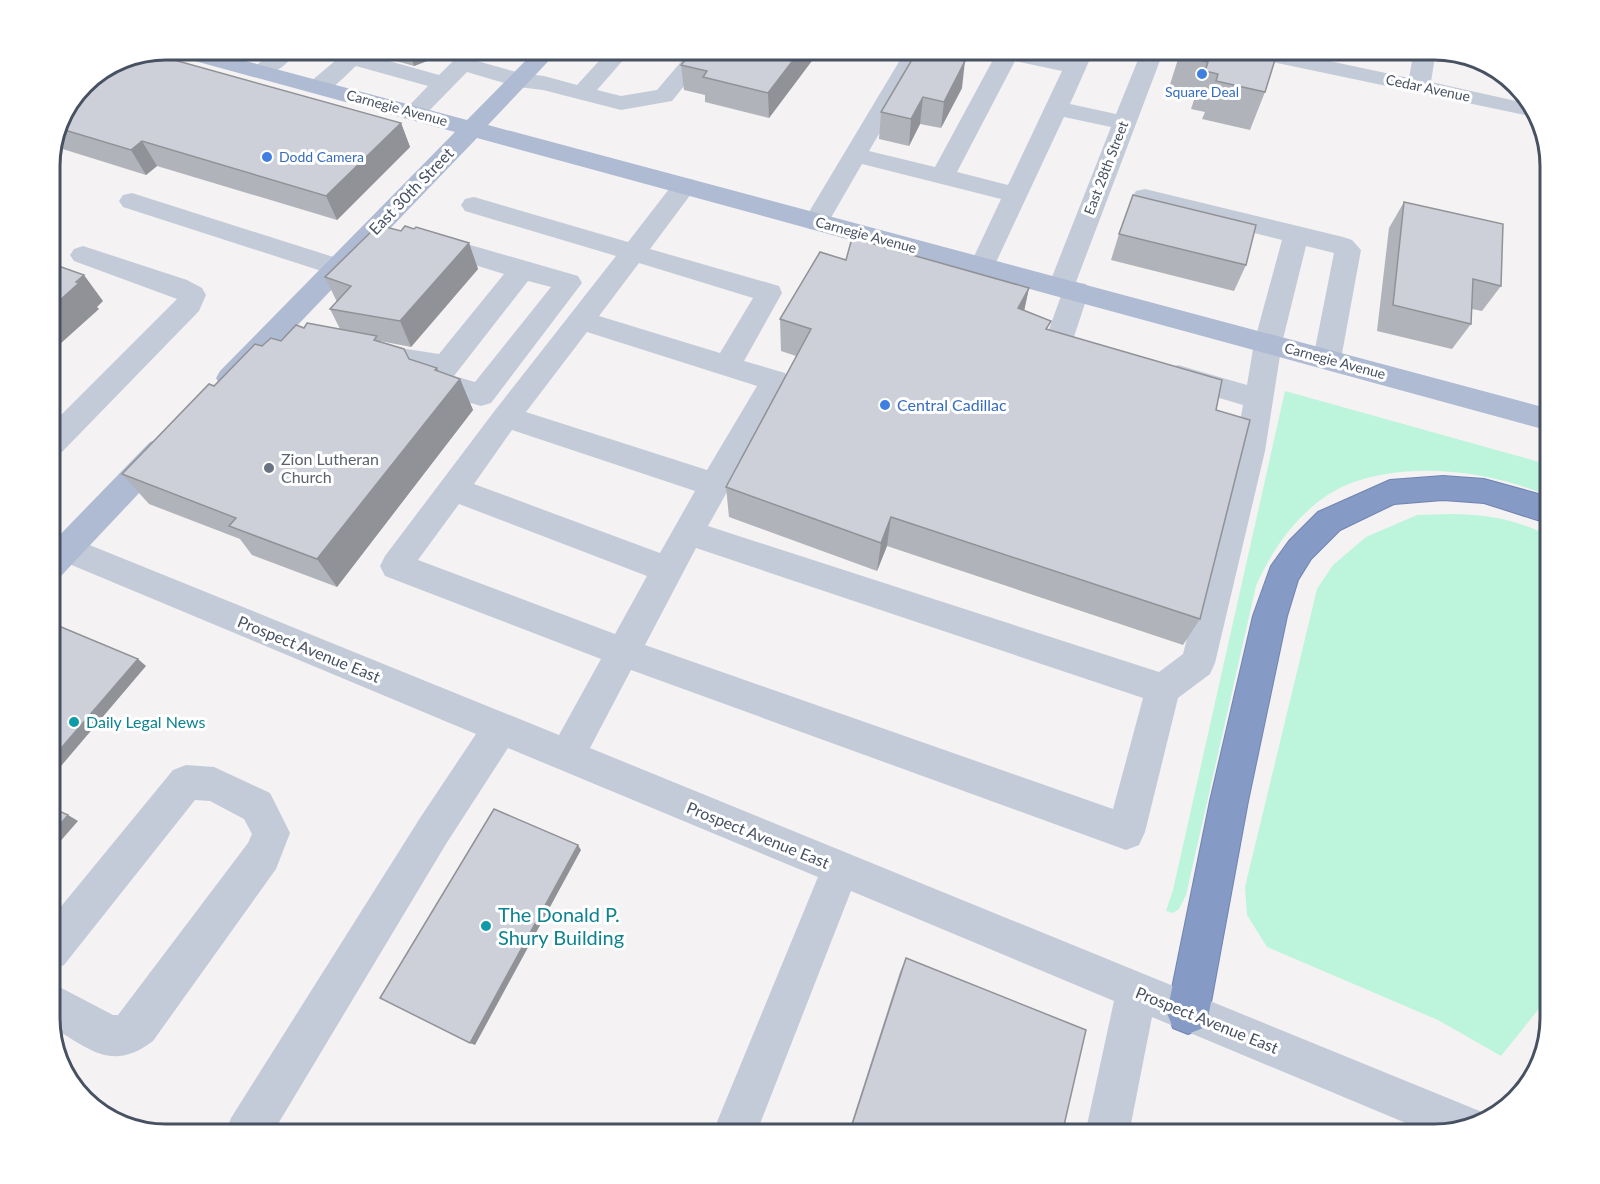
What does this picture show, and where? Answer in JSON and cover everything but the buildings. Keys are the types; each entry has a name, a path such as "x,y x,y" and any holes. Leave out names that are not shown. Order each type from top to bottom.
{"highway":[{"path":"1188,1013 1229,801 1270,616 1283,576 1300,550 1329,521 1390,492 1443,488 1484,491 1540,507"}],"main road":[{"name":"Carnegie Avenue","path":"233,60 261,71 318,87 1540,417"},
{"name":"East 30th Street","path":"216,394 538,60"},
{"path":"60,547 185,426"}],"street":[{"path":"261,71 275,60"},
{"path":"318,87 350,60"},
{"path":"375,60 444,83"},
{"path":"414,113 467,60"},
{"path":"476,60 518,80 544,83 621,103 664,96 694,60"},
{"path":"582,93 612,60"},
{"path":"816,222 911,60"},
{"path":"942,177 996,79 1001,60"},
{"path":"982,267 1077,60"},
{"name":"East 28th Street","path":"1114,358 1058,343 1068,289 1123,123 1149,60"},
{"name":"Cedar Avenue","path":"1295,60 1523,109"},
{"path":"1419,87 1423,60"},
{"path":"1056,108 1123,123"},
{"path":"855,155 1016,195"},
{"path":"684,186 506,417 396,566 623,652 1126,832 1163,689 1198,663 1250,451 1268,343 1296,235"},
{"path":"1145,197 1343,246 1348,250 1327,359"},
{"path":"132,201 338,267"},
{"path":"474,205 770,293 727,366"},
{"path":"376,227 569,283 481,394 434,381 522,270"},
{"path":"60,435 189,304 192,295 178,287 83,255"},
{"path":"567,756 714,485 775,381 581,320"},
{"path":"278,329 305,339"},
{"path":"343,348 446,366"},
{"path":"1158,371 1259,399"},
{"path":"506,417 714,485"},
{"path":"453,489 668,570"},
{"path":"688,532 1163,689"},
{"name":"Prospect Avenue East","path":"60,554 500,728 1451,1120"},
{"path":"253,1124 433,831 500,728"},
{"path":"60,939 186,782 214,784 257,806 271,833 262,856 138,1026 125,1036 109,1036 60,1009"},
{"path":"738,1124 841,868"},
{"path":"1109,1124 1137,991"}],"green space":[{"path":"1285,391 1540,462 1540,493 1479,475 1453,472 1402,472 1354,482 1337,489 1294,524 1272,554 1256,586 1186,895 1179,909 1173,913 1166,911 1173,890"},
{"path":"1417,515 1478,515 1502,519 1540,532 1540,1007 1501,1056 1438,1020 1267,947 1247,915 1245,887 1317,589 1333,565 1366,537"}],"place":[{"name":"Square Deal","path":"1202,74"},
{"name":"Dodd Camera","path":"267,157"},
{"name":"Central Cadillac","path":"885,405"},
{"name":"Zion Lutheran Church","path":"269,468"},
{"name":"Daily Legal News","path":"74,722"},
{"name":"The Donald P. Shury Building","path":"486,926"}]}
